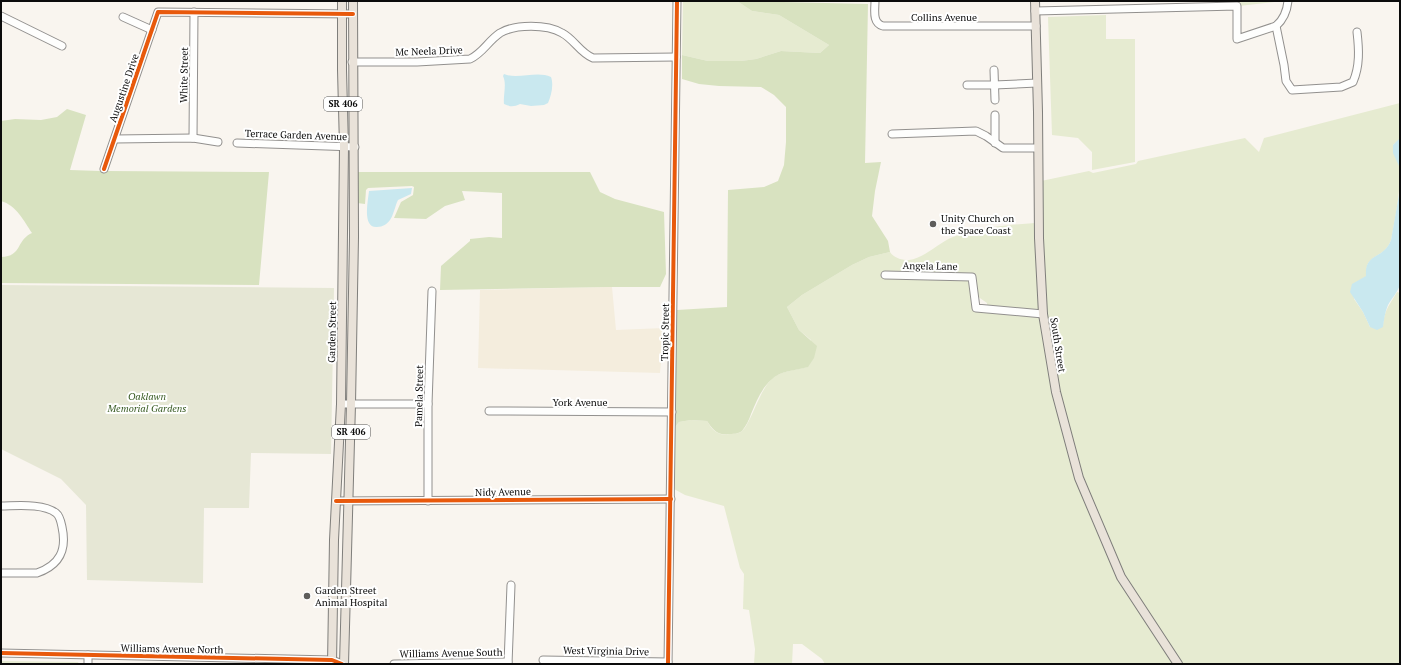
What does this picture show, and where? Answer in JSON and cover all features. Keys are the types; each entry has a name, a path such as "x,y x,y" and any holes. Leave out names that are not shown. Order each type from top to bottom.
{"main road":[{"name":"Garden Street","path":"332,662 336,500 341,404 344,147 342,1"},
{"name":"Garden Street","path":"343,664 352,404 355,147 352,62 353,1"},
{"name":"South Street","path":"1035,1 1039,238 1043,314 1056,392 1079,478 1121,577 1178,664"},
{"path":"333,610 340,606 346,606"}],"street":[{"name":"Tropic Street","path":"668,663 677,1"},
{"name":"Collins Avenue","path":"875,1 876,21 880,26 1036,26"},
{"path":"1035,11 1237,6 1237,39 1276,26 1285,14 1288,1"},
{"name":"Augustine Drive","path":"104,169 158,12 194,12"},
{"path":"194,12 353,14"},
{"name":"White Street","path":"193,138 194,12"},
{"path":"1,16 62,46"},
{"path":"123,17 152,30"},
{"path":"1276,26 1286,81 1292,90 1341,87 1353,82 1357,73 1358,62 1359,45 1357,32"},
{"name":"Mc Neela Drive","path":"352,62 417,62 470,59 476,56 505,31 538,27 549,28 564,33 583,53 593,58 676,58"},
{"path":"994,70 995,100"},
{"path":"967,85 1037,83"},
{"path":"995,115 996,143"},
{"path":"892,134 976,131 1003,148 1038,148"},
{"path":"115,139 193,138 218,142"},
{"name":"Terrace Garden Avenue","path":"236,143 355,147"},
{"path":"343,237 354,237"},
{"name":"Angela Lane","path":"885,275 972,277 976,308 1043,314"},
{"name":"Pamela Street","path":"428,501 428,404 432,291"},
{"path":"342,337 352,338"},
{"path":"341,404 428,404"},
{"name":"York Avenue","path":"489,412 672,412"},
{"path":"338,450 350,451"},
{"name":"Nidy Avenue","path":"336,500 428,501 670,499"},
{"path":"1,506 28,506 44,508 56,513 61,521 64,540 63,551 59,559 49,568 37,573 1,573"},
{"path":"508,663 511,585"},
{"name":"Williams Avenue North","path":"1,652 332,662 343,664"},
{"path":"88,655 88,664"},
{"name":"West Virginia Drive","path":"543,660 668,663"},
{"name":"Williams Avenue South","path":"394,664 508,663"}],"shaded area":[{"path":"612,287 616,330 664,328 660,373 478,368 480,290"}],"green space":[{"path":"683,1 737,1 752,11 779,15 829,45 820,53 781,51 756,59 741,61 708,61 682,55"},
{"path":"737,1 868,4 865,163 881,162 872,216 888,241 890,252 869,257 852,265 802,295 787,307 799,330 817,346 814,358 808,367 779,374 764,387 742,431 735,434 721,434 711,427 707,421 691,420 679,422 675,427 676,311 727,307 728,190 764,187 778,181 784,165 786,142 786,107 774,95 761,87 699,84 682,79 682,55 708,61 741,61 756,59 781,51 820,53 829,45 779,15 752,11"},
{"path":"1239,1 1283,1 1239,6"},
{"path":"1106,15 1106,39 1135,39 1135,162 1092,170 1092,152 1078,138 1052,135 1048,17"},
{"path":"1400,103 1400,139 1393,145 1400,168 1400,185 1391,240 1384,251 1368,263 1367,276 1353,284 1354,299 1363,312 1370,327 1383,327 1384,316 1387,308 1397,292 1400,293 1400,664 1181,664 1124,576 1082,477 1059,392 1046,314 1041,181 1089,171 1093,173 1136,164 1138,161 1245,138 1259,152 1264,138"},
{"path":"67,109 86,115 70,170 100,171 106,173 107,171 269,172 259,285 1,283 1,257 13,254 23,240 32,233 15,210 11,206 1,201 1,121 15,119 41,120 57,117"},
{"path":"358,172 590,172 600,192 615,199 664,212 666,274 660,287 440,290 441,266 470,241 470,239 489,237 502,238 502,193 462,191 465,200 445,206 426,219 394,218 401,202 413,195 414,187 368,188 366,190 365,204 357,203"},
{"path":"1035,223 1040,311 987,306 987,303 977,296 972,274 882,272 882,277 969,279 973,308 1040,316 1053,393 1118,578 1174,664 825,664 822,659 802,644 793,644 792,664 754,664 755,649 749,610 743,609 744,574 740,568 724,506 685,495 674,489 675,427 679,422 691,420 707,421 713,430 722,434 735,434 741,432 748,423 766,386 774,377 783,373 807,367 811,340 799,330 787,307 802,295 852,265 869,257 890,252 894,256 901,259 915,259 953,237 973,231 993,227"},
{"name":"Oaklawn Memorial Gardens","path":"1,285 334,288 331,454 251,453 249,508 204,508 203,583 87,580 86,505 61,479 1,449"},
{"path":"1,661 78,662 79,664 1,664"}],"water":[{"path":"504,74 515,76 540,74 551,77 552,87 548,103 544,105 531,106 520,104 516,106 508,106 504,104"},
{"path":"1399,139 1400,168 1393,153 1393,145"},
{"path":"412,188 411,194 398,200 391,218 386,224 377,227 372,226 369,223 367,207 369,191"},
{"path":"1400,189 1400,285 1388,305 1383,327 1377,330 1370,327 1363,312 1350,292 1352,284 1366,276 1366,268 1371,259 1384,251 1391,240"}],"cycle path":[{"path":"668,664 677,1"},
{"path":"104,169 158,12 353,14"},
{"path":"336,501 671,499"},
{"path":"1,653 332,660 342,664"}],"place":[{"name":"Unity Church on the Space Coast","path":"933,224"},
{"name":"Garden Street Animal Hospital","path":"307,596"}]}
